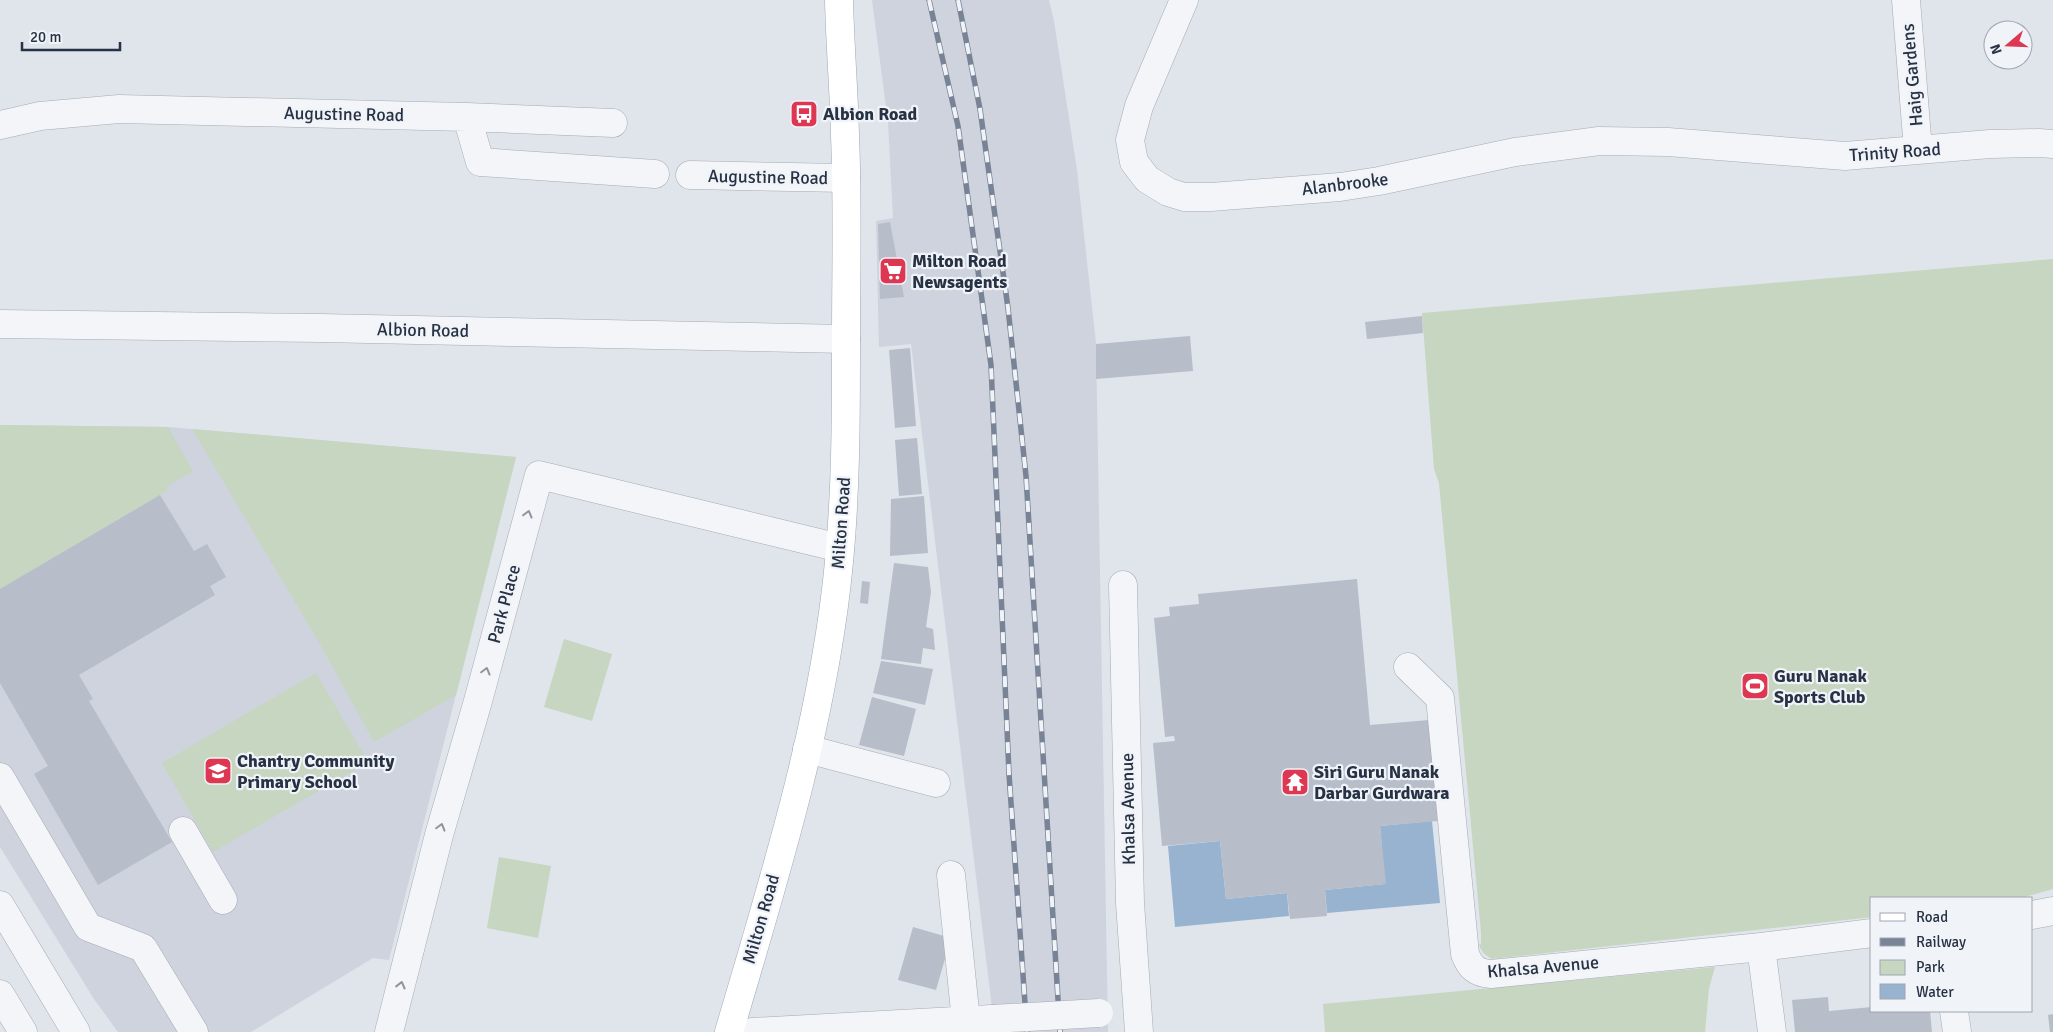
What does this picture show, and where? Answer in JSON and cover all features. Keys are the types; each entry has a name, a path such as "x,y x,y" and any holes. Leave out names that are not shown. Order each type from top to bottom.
{"main road":[{"name":"Milton Road","path":"728,1032 762,922 808,749 828,647 840,548 846,439 846,178 839,0"}],"street":[{"name":"Alanbrooke","path":"1184,0 1139,106 1130,140 1134,162 1147,179 1158,187 1180,196 1211,198 1340,187 1378,181 1515,152 1599,141 1668,142 1738,147"},
{"name":"Haig Gardens","path":"1906,0 1918,150"},
{"name":"Augustine Road","path":"0,125 40,116 118,109 467,117 613,123"},
{"path":"467,117 480,162 655,174"},
{"name":"Trinity Road","path":"1738,147 1844,156 1990,144 2053,144"},
{"name":"Augustine Road","path":"690,175 846,178"},
{"name":"Albion Road","path":"0,324 321,328 846,339"},
{"name":"Park Place","path":"389,1032 439,835 478,701 539,475 840,548"},
{"name":"Khalsa Avenue","path":"1123,585 1130,903 1139,1032"},
{"name":"Khalsa Avenue","path":"1408,667 1440,698 1465,954 1469,964 1475,971 1490,974 1706,960 1761,947 1870,933"},
{"path":"808,749 936,783"},
{"path":"0,777 88,927 143,948 194,1032"},
{"path":"183,831 223,900"},
{"path":"951,875 979,1020"},
{"path":"0,905 76,1032"},
{"path":"2033,915 2053,911"},
{"path":"1761,947 1772,1032"},
{"path":"0,994 23,1032"},
{"path":"1954,1012 1957,1032"},
{"path":"752,1032 1099,1013"}],"shaded area":[{"path":"872,0 1049,0 1054,21 1077,170 1096,344 1108,1032 995,1032 911,344 879,347 876,221 893,218 888,122"},
{"name":"Chantry Community Primary School","path":"0,425 168,427 516,457 389,960 373,958 251,1032 118,1032 94,999 0,847"}],"green space":[{"name":"Guru Nanak Sports Club","path":"2053,259 2053,889 2025,897 1870,897 1870,917 1492,959 1486,955 1479,945 1481,944 1481,932 1439,483 1434,469 1422,313"},
{"path":"0,425 168,427 193,471 166,487 168,490 0,589"},
{"path":"192,429 516,457 456,695 374,742 320,644"},
{"path":"564,639 612,654 592,721 544,707"},
{"path":"316,673 368,762 213,852 162,763"},
{"path":"499,857 551,866 538,938 487,928"},
{"path":"1715,967 1709,988 1705,1032 1325,1032 1323,1004"}],"water":[{"path":"1432,821 1440,903 1327,913 1325,890 1385,884 1380,826"},
{"path":"1220,841 1226,899 1287,893 1289,916 1175,927 1168,846"}],"building":[{"path":"890,222 904,297 880,299 878,224"},
{"path":"1422,316 1423,333 1367,339 1365,322"},
{"path":"1190,336 1193,371 1096,379 1096,344"},
{"path":"910,348 916,426 895,428 889,350"},
{"path":"917,438 922,494 899,496 895,440"},
{"path":"160,495 194,551 207,544 226,577 210,586 215,595 79,675 93,699 89,701 172,842 98,885 34,774 48,766 0,683 0,589"},
{"path":"924,496 928,553 890,556 891,499"},
{"path":"894,563 928,567 931,592 926,627 933,629 935,650 923,648 921,664 881,659"},
{"name":"Siri Guru Nanak Darbar Gurdwara","path":"1357,579 1370,725 1429,720 1438,821 1380,826 1386,884 1325,890 1327,916 1290,919 1287,893 1226,899 1220,841 1162,846 1153,743 1175,741 1174,736 1165,737 1154,618 1170,616 1169,607 1199,604 1198,594"},
{"path":"862,581 870,582 868,604 860,603"},
{"path":"881,661 933,669 925,705 873,693"},
{"path":"872,697 916,709 904,756 859,745"},
{"path":"913,927 951,938 936,990 898,980"},
{"path":"1828,997 1829,1011 1870,1007 1870,1012 1930,1012 1932,1032 1795,1032 1792,1000"},
{"path":"2053,1014 2053,1032 2050,1032 2048,1015"}],"railway":[{"path":"929,0 958,126 991,365 1009,774 1027,1032"},
{"path":"958,0 980,109 1008,308 1026,476 1060,1032"}],"place":[{"name":"Albion Road","path":"804,114"},
{"name":"Milton Road Newsagents","path":"893,271"},
{"name":"Guru Nanak Sports Club","path":"1755,686"},
{"name":"Chantry Community Primary School","path":"218,771"},
{"name":"Siri Guru Nanak Darbar Gurdwara","path":"1295,782"}]}
